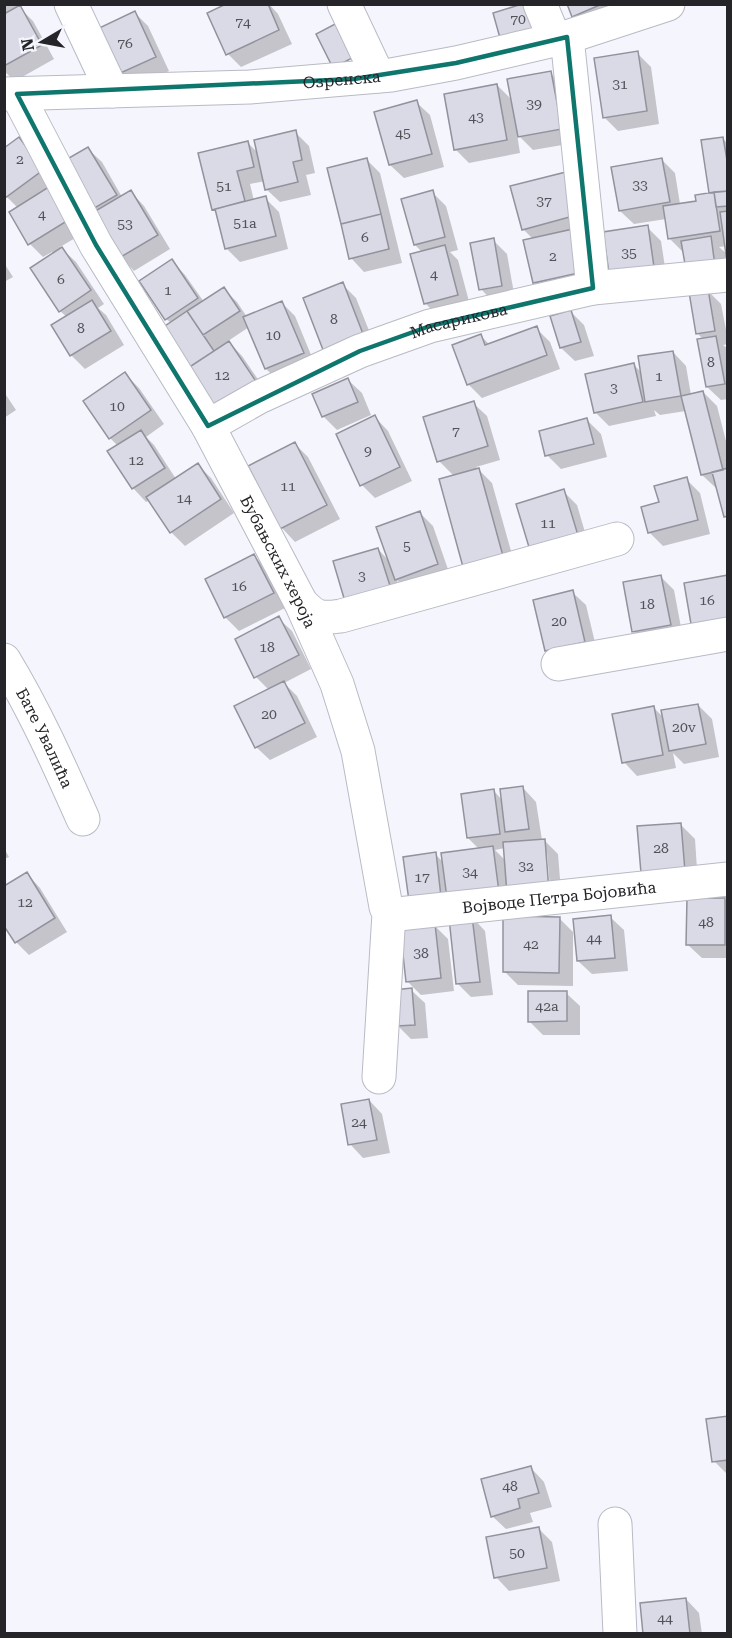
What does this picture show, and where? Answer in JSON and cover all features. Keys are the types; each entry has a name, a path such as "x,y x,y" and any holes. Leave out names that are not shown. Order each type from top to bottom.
{"street":[{"path":"70,4 112,91"},
{"path":"344,4 378,76"},
{"path":"540,4 561,38 593,288"},
{"name":"Озренска","path":"11,94 250,87 378,76 456,63 561,38 668,4"},
{"name":"Бубањских хероја","path":"11,94 96,245 208,426 301,603 337,684 358,751 386,907 389,913 379,1077"},
{"name":"Масарикова","path":"208,426 259,397 360,351 430,326 593,288 728,275"},
{"path":"301,603 314,616 326,618 341,616 617,539"},
{"path":"558,664 728,634"},
{"name":"Бате Увалића","path":"4,660 40,726 83,819"},
{"name":"Војводе Петра Бојовића","path":"389,913 398,914 728,879"},
{"path":"615,1524 620,1634"}],"highlighted area":[{"path":"567,37 593,288 430,326 360,351 208,426 96,245 17,94 354,79 456,63"}],"building":[{"path":"226,4 268,4 279,30 226,55 207,13"},
{"path":"522,4 536,4 542,26 500,38 493,13"},
{"path":"567,4 602,4 572,17"},
{"path":"20,5 42,45 4,66 4,14"},
{"path":"135,11 156,57 116,75 95,30"},
{"path":"337,23 354,57 333,68 316,34"},
{"path":"638,51 647,111 603,118 594,58"},
{"path":"551,71 562,129 518,137 507,79"},
{"path":"497,84 507,140 454,150 444,94"},
{"path":"417,100 432,154 389,165 374,112"},
{"path":"296,130 302,160 293,162 298,182 265,190 254,140"},
{"path":"19,137 43,170 5,198 4,148"},
{"path":"723,137 728,166 728,191 709,193 701,140"},
{"path":"248,141 254,167 237,171 245,201 212,210 198,153"},
{"path":"88,147 117,195 91,210 62,162"},
{"path":"367,158 381,214 341,224 327,168"},
{"path":"662,158 670,202 619,211 611,167"},
{"path":"566,172 577,215 522,230 510,186"},
{"path":"55,183 75,216 28,245 9,212"},
{"path":"131,190 158,235 119,258 92,213"},
{"path":"433,190 445,237 414,245 401,199"},
{"path":"728,191 728,206 716,207 714,192"},
{"path":"714,192 720,231 668,239 663,206 696,201 695,195"},
{"path":"266,196 276,236 225,249 215,209"},
{"path":"728,211 728,262 727,262 720,212"},
{"path":"381,214 389,249 349,259 341,224"},
{"path":"648,225 655,274 610,280 603,232"},
{"path":"573,229 583,272 533,283 523,240"},
{"path":"711,236 715,266 686,270 681,241"},
{"path":"494,238 502,286 479,290 470,243"},
{"path":"445,245 458,295 424,304 410,254"},
{"path":"62,247 91,290 59,312 30,268"},
{"path":"172,259 198,298 165,320 139,281"},
{"path":"343,282 365,339 325,355 303,298"},
{"path":"224,287 240,311 203,335 187,311"},
{"path":"708,289 715,331 696,334 689,292"},
{"path":"92,300 111,331 70,356 51,325"},
{"path":"282,301 304,353 265,369 243,317"},
{"path":"571,310 581,342 560,348 550,316"},
{"path":"187,311 214,351 188,368 162,328"},
{"path":"537,326 547,355 467,385 452,345 481,334 485,345"},
{"path":"716,336 725,384 706,387 697,339"},
{"path":"229,341 257,383 216,410 188,368"},
{"path":"673,351 681,396 645,402 638,356"},
{"path":"634,363 643,402 594,413 585,374"},
{"path":"125,372 151,410 109,439 83,401"},
{"path":"348,378 358,402 322,417 312,394"},
{"path":"703,391 723,470 701,475 681,396"},
{"path":"474,401 488,446 437,462 423,417"},
{"path":"375,415 400,467 360,486 336,434"},
{"path":"587,418 594,444 545,456 539,431"},
{"path":"141,430 165,468 132,489 107,451"},
{"path":"295,442 327,505 280,529 248,466"},
{"path":"198,463 221,499 170,533 146,497"},
{"path":"479,468 503,556 463,567 439,479"},
{"path":"728,468 728,516 724,517 712,472"},
{"path":"687,477 698,520 648,533 641,507 659,502 654,486"},
{"path":"564,489 580,542 532,557 516,504"},
{"path":"420,511 438,564 395,580 376,527"},
{"path":"378,548 392,592 346,605 333,561"},
{"path":"254,554 274,593 224,618 205,579"},
{"path":"661,575 671,625 632,632 623,582"},
{"path":"728,575 728,618 691,624 684,583"},
{"path":"573,590 585,642 545,651 533,600"},
{"path":"279,616 299,655 254,678 235,639"},
{"path":"284,681 305,723 255,748 234,706"},
{"path":"698,704 706,744 669,751 661,710"},
{"path":"654,706 663,755 622,763 612,714"},
{"path":"523,786 529,829 505,832 500,789"},
{"path":"494,789 500,834 467,838 461,794"},
{"path":"681,823 685,871 641,873 637,826"},
{"path":"545,839 549,891 507,894 503,842"},
{"path":"493,846 499,892 447,898 441,853"},
{"path":"436,852 441,897 409,901 403,857"},
{"path":"27,872 55,918 15,943 4,926 4,886"},
{"path":"687,898 725,898 725,945 686,945"},
{"path":"611,915 615,958 577,961 573,919"},
{"path":"472,916 480,982 456,984 449,918"},
{"path":"503,916 560,917 559,973 503,972"},
{"path":"435,924 441,978 406,982 400,927"},
{"path":"412,988 415,1025 396,1026 393,990"},
{"path":"528,991 567,991 567,1021 528,1022"},
{"path":"369,1099 377,1140 348,1145 341,1104"},
{"path":"728,1416 728,1460 712,1462 706,1419"},
{"path":"531,1466 539,1493 518,1499 520,1508 491,1517 481,1479"},
{"path":"539,1527 547,1568 494,1578 486,1537"},
{"path":"686,1598 690,1634 643,1634 640,1603"}]}
